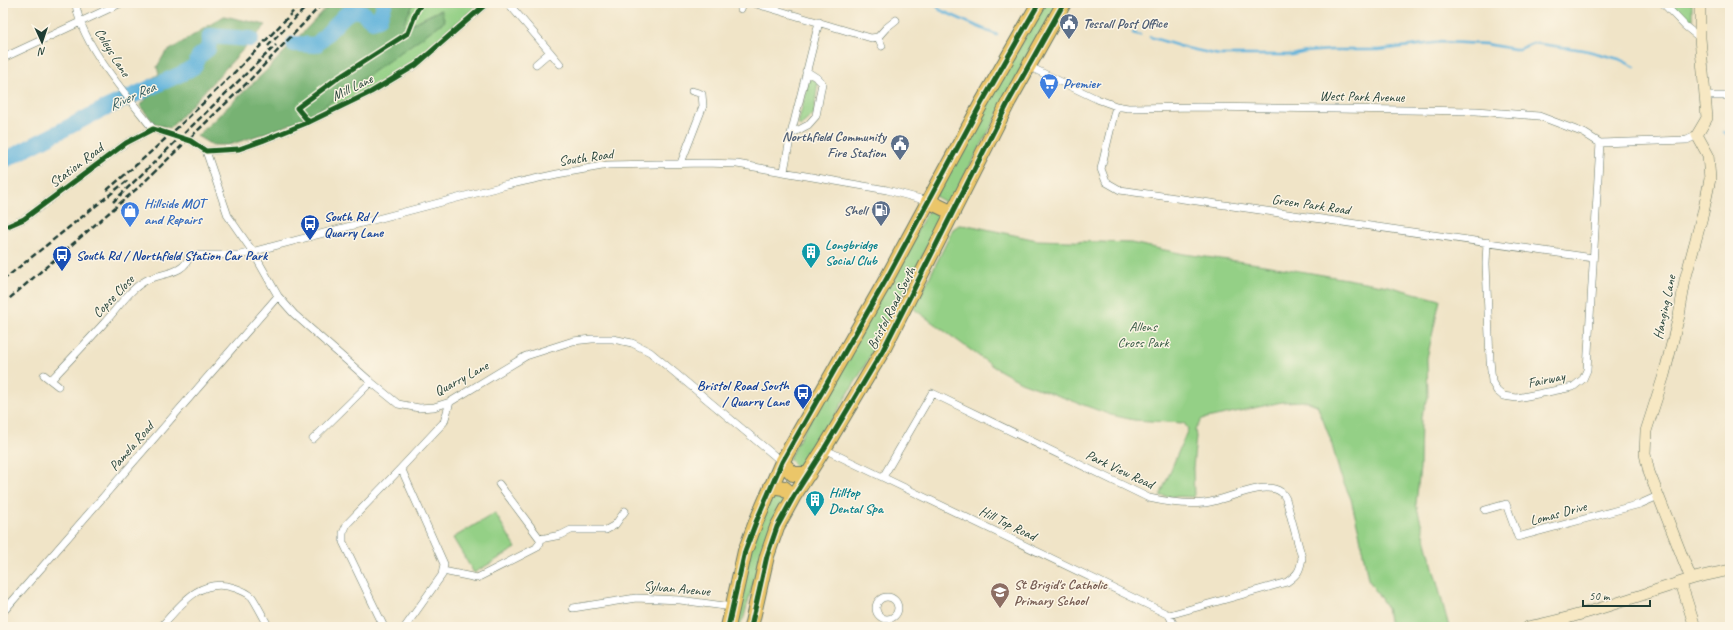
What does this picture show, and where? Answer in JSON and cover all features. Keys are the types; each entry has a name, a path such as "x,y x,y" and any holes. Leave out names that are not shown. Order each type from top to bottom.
{"highway":[{"name":"Bristol Road South","path":"728,627 744,551 782,462 887,278 981,104 1039,3"},
{"name":"Bristol Road South","path":"751,624 767,556 778,527 794,496 824,450 882,352 1028,66 1064,3"},
{"path":"928,201 953,213"},
{"path":"782,462 794,474 809,474"},
{"path":"771,486 784,488 794,496"}],"street":[{"name":"Coleys Lane","path":"76,3 80,22 96,53 153,129"},
{"path":"3,58 121,3"},
{"name":"Mill Lane","path":"206,151 239,148 262,141 309,122 371,92 416,65 487,3"},
{"path":"508,3 560,64"},
{"path":"753,3 871,38 878,37 896,20"},
{"path":"1663,3 1685,26 1700,38"},
{"path":"1697,135 1707,118 1700,38 1700,3"},
{"path":"784,171 791,134 819,22"},
{"path":"878,37 882,46"},
{"path":"536,64 550,52"},
{"name":"West Park Avenue","path":"1028,66 1069,87 1116,106 1128,108 1200,107 1476,111 1539,116 1584,133 1600,142 1687,140 1697,135"},
{"path":"791,134 808,125 816,116 822,84 817,78 806,71"},
{"path":"681,163 703,106 702,94 692,91"},
{"path":"1706,96 1730,96"},
{"name":"Green Park Road","path":"1116,106 1101,169 1106,182 1120,190 1593,258"},
{"path":"153,129 165,133"},
{"name":"Station Road","path":"3,228 24,219 126,143 153,129"},
{"name":"Hanging Lane","path":"1695,627 1686,581 1649,472 1645,454 1646,431 1664,375 1679,316 1685,280 1703,213 1710,179 1708,155 1697,135"},
{"path":"191,141 206,151"},
{"name":"Fairway","path":"1487,242 1487,277 1492,382 1497,391 1503,396 1517,398 1573,387 1583,379 1587,370 1600,142"},
{"name":"Quarry Lane","path":"206,151 228,216 253,252 278,296 294,314 398,404 408,407 434,407 450,402 526,356 573,341 613,339 632,343 650,352 782,462"},
{"name":"South Road","path":"253,252 431,204 557,174 608,165 681,163 738,164 887,190 928,201"},
{"name":"Copse Close","path":"50,380 81,349 131,292 146,280 176,272 188,262 190,255 240,254 253,252"},
{"name":"Pamela Road","path":"3,612 278,296"},
{"path":"44,375 58,386"},
{"path":"313,439 371,382"},
{"name":"Park View Road","path":"883,477 932,393 1149,498 1180,504 1206,503 1258,489 1270,488 1281,492 1286,499 1302,558 1301,567 1296,575 1287,582 1169,615"},
{"path":"384,627 343,542 343,533 347,524 444,422 450,402"},
{"name":"Hill Top Road","path":"824,450 1169,615"},
{"path":"401,468 444,564 442,575 405,627"},
{"path":"443,571 476,578 536,548 540,543 540,539 499,484"},
{"name":"Lomas Drive","path":"1485,510 1506,504 1518,537 1640,504 1658,496"},
{"path":"540,539 561,535 571,530 606,530 615,525 625,511"},
{"path":"1528,627 1554,624 1686,581 1730,570"},
{"path":"161,627 180,605 197,590 216,586 230,587 251,596 269,627"},
{"name":"Sylvan Avenue","path":"573,608 636,598 680,600 732,607"},
{"path":"1169,615 1175,627"},
{"path":"885,627 886,619"}],"green space":[{"path":"331,3 414,3 404,22 407,26 441,10 445,21 310,116 283,127 229,145 212,145 197,136 267,70"},
{"path":"414,3 480,3 414,62 370,89 312,118 310,116 445,21 440,10 407,26 404,22"},
{"path":"1044,3 1059,3 949,204 935,196"},
{"path":"1670,3 1692,3 1692,24 1672,6"},
{"path":"224,16 266,25 170,128 155,124 140,106 149,96 148,81 159,74 157,67 165,53"},
{"path":"809,78 818,81 814,114 800,126 798,124"},
{"path":"928,211 933,211 942,219 862,371 802,469 796,468 789,458"},
{"name":"Allens Cross Park","path":"959,225 972,226 1037,240 1131,243 1184,254 1258,264 1388,286 1440,300 1427,358 1428,398 1421,417 1420,468 1416,504 1449,627 1390,627 1387,608 1368,579 1351,499 1340,474 1330,438 1317,405 1306,401 1282,402 1202,419 1195,430 1196,437 1193,468 1194,497 1160,496 1188,429 1184,423 1134,420 1111,415 1021,382 994,367 914,309 953,229"},
{"path":"781,493 785,501 760,557 744,617 739,627 731,627 750,547 770,495"},
{"path":"495,513 516,548 474,573 453,538"}],"waterway":[{"name":"River Rea","path":"294,44 316,45 345,15 353,10 362,12 373,21 379,19 385,3"},
{"path":"935,3 940,10 997,35"},
{"path":"1133,33 1140,35"},
{"name":"River Rea","path":"3,161 103,109 183,73 195,66 199,56 208,49 210,36 251,39"},
{"path":"1150,37 1186,48 1219,55 1292,55 1330,50 1379,50 1442,42 1486,44 1519,49 1533,43 1584,50 1619,59 1635,67"},
{"path":"1723,132 1730,136"}],"tunnel":[{"path":"165,133 191,141"}],"railway":[{"path":"107,190 158,146 207,100 301,3"},
{"path":"268,46 310,3"},
{"path":"3,304 140,186 247,83 323,3"},
{"path":"113,202 276,45"},
{"path":"3,280 128,180"}],"cycle path":[{"path":"309,122 297,108 335,80 408,33 417,10 422,3"},
{"path":"3,228 24,219 126,143 153,129 191,141 206,151 239,149 309,122 371,92 416,65 487,3"},
{"path":"728,627 745,551 782,462 887,278 981,104 1039,3"},
{"path":"751,627 767,556 777,527 794,496 882,352 1009,101 1064,3"}],"place":[{"name":"Tessall Post Office","path":"1069,40"},
{"name":"Premier","path":"1049,100"},
{"name":"Northfield Community Fire Station","path":"900,161"},
{"name":"Shell","path":"881,227"},
{"name":"Hillside MOT and Repairs","path":"130,228"},
{"name":"South Rd / Quarry Lane","path":"310,241"},
{"name":"Longbridge Social Club","path":"811,269"},
{"name":"South Rd / Northfield Station Car Park","path":"62,272"},
{"name":"Bristol Road South / Quarry Lane","path":"803,410"},
{"name":"Hilltop Dental Spa","path":"815,517"},
{"name":"St Brigid's Catholic Primary School","path":"1000,609"}]}
